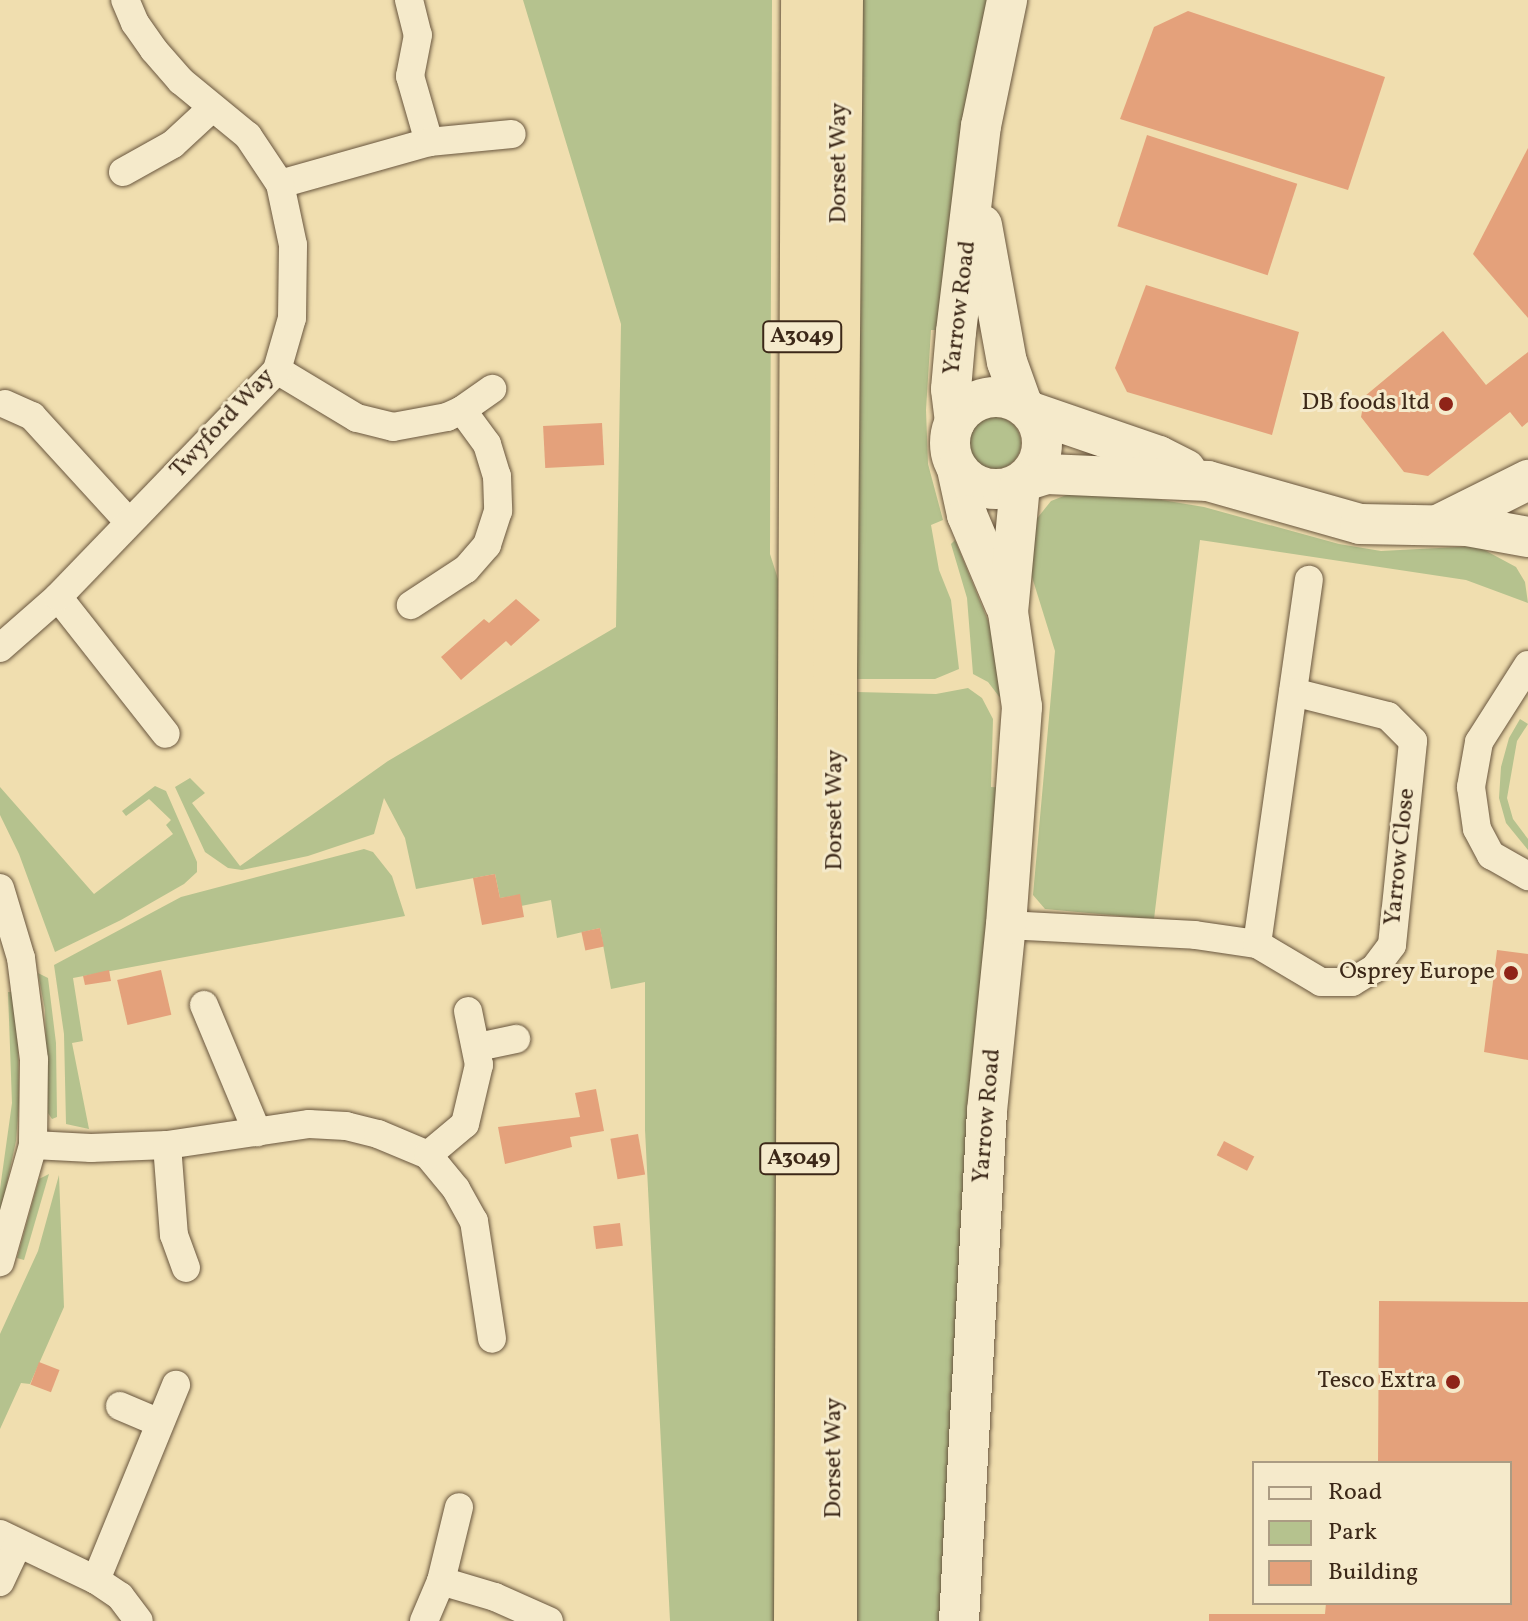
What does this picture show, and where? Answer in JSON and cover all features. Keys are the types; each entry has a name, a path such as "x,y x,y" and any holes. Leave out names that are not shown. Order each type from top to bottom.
{"highway":[{"name":"Dorset Way","path":"796,1621 803,0"},
{"name":"Dorset Way","path":"835,1621 835,673 841,0"}],"street":[{"name":"Twyford Way","path":"0,648 58,597 128,521 225,428 277,370 292,318 293,245 280,184 248,136 212,108 154,50 135,23 125,0"},
{"path":"409,0 418,35 410,76 429,142"},
{"name":"Yarrow Road","path":"955,422 951,389 955,342 981,126 1007,0"},
{"path":"123,172 173,144 212,108"},
{"path":"280,184 348,168 429,142 512,134"},
{"name":"Yarrow Road","path":"975,194 1007,362 1026,408"},
{"path":"277,370 357,418 393,427 447,417 492,389"},
{"path":"1208,481 1047,474 1006,489 979,487 957,469 950,446 955,422 964,409 977,401 1008,398 1026,408 1159,456 1208,481 1360,524 1438,525 1528,537"},
{"path":"5,404 32,416 128,521"},
{"path":"1022,482 1040,460 1043,447 1042,435 1026,408"},
{"path":"411,605 466,569 487,545 498,511 497,476 487,444 462,410"},
{"name":"Yarrow Road","path":"957,469 967,515 1008,612 1022,707 1006,925 987,1111 959,1621"},
{"path":"1438,525 1528,480"},
{"name":"Yarrow Road","path":"1008,612 1022,482"},
{"path":"1257,944 1309,580"},
{"path":"58,597 166,734"},
{"path":"1528,665 1479,742 1471,787 1477,829 1491,855 1528,876"},
{"name":"Yarrow Close","path":"1006,925 1195,935 1257,944 1321,982 1352,982 1374,969 1392,945 1413,741 1388,716 1293,692"},
{"path":"0,888 25,976 34,1060 33,1145 0,1262"},
{"path":"204,1005 257,1132"},
{"path":"428,1155 465,1124 479,1065 478,1047 468,1011"},
{"path":"478,1047 516,1039"},
{"path":"33,1145 91,1148 167,1145 309,1124 346,1126 378,1134 428,1155 456,1189 474,1221 492,1339"},
{"path":"167,1145 174,1235 186,1268"},
{"path":"96,1580 176,1385"},
{"path":"120,1406 160,1423"},
{"path":"424,1621 441,1581 459,1507"},
{"path":"0,1582 9,1539 96,1580 120,1596 139,1621"},
{"path":"441,1581 495,1597 549,1621"}],"green space":[{"path":"523,0 772,0 770,554 778,579 778,1621 670,1621 645,1130 645,982 611,989 600,928 557,938 551,900 521,906 519,895 500,898 495,874 416,889 405,838 384,798 374,834 308,856 242,870 228,868 205,852 175,787 190,778 205,793 192,803 240,866 388,761 616,627 621,324"},
{"path":"856,0 991,0 941,330 931,330 926,410 928,464 943,520 931,525 939,570 951,600 959,669 935,679 857,679 853,438"},
{"path":"995,417 1013,425 1021,443 1013,461 995,469 977,461 969,443 977,425"},
{"path":"1102,490 1204,507 1339,544 1381,551 1477,546 1516,567 1525,582 1528,603 1466,580 1200,540 1154,919 1045,909 1033,895 1055,651 1032,577 1029,548 1035,521 1051,501 1069,494"},
{"path":"955,540 991,628 1001,699 988,682 973,674 967,598 951,544"},
{"path":"968,688 982,698 993,719 991,787 1005,788 951,1621 855,1621 857,692 936,694"},
{"path":"1520,719 1528,724 1517,741 1507,798 1513,819 1528,839 1528,850 1506,823 1499,798 1501,767 1509,738"},
{"path":"155,786 166,791 197,862 197,872 184,884 121,920 55,952 19,854 0,815 0,787 94,894 173,834 166,825 171,820 149,799 126,816 122,811"},
{"path":"364,849 373,852 392,876 405,916 73,978 83,1041 72,1043 89,1129 66,1124 64,1034 54,965 181,897"},
{"path":"38,973 48,978 56,1043 57,1117 52,1119 48,1113 45,1010"},
{"path":"8,992 13,992 18,1028 19,1102 16,1141 0,1215 0,1189 12,1103"},
{"path":"49,1174 24,1260 17,1258 39,1179"},
{"path":"59,1175 64,1307 30,1384 21,1383 0,1429 0,1334 38,1251"}],"building":[{"path":"1188,11 1385,77 1348,190 1120,119 1154,27"},
{"path":"1147,135 1297,184 1268,275 1117,226"},
{"path":"1528,148 1528,318 1473,254"},
{"path":"1146,285 1299,332 1272,435 1127,392 1115,368"},
{"name":"DB foods ltd","path":"1443,331 1486,385 1528,352 1528,422 1522,427 1510,412 1428,476 1404,472 1361,417 1365,396"},
{"path":"602,423 604,465 545,468 543,426"},
{"path":"516,599 540,620 511,646 506,641 461,680 441,657 484,619 489,623"},
{"path":"495,874 500,898 520,894 524,917 482,925 473,878"},
{"path":"600,928 604,947 585,951 581,932"},
{"path":"1497,950 1528,954 1528,1060 1484,1052"},
{"path":"109,970 111,981 85,985 83,976"},
{"path":"161,970 171,1015 128,1025 117,980"},
{"path":"596,1089 604,1131 570,1137 572,1147 505,1164 498,1127 580,1117 575,1093"},
{"path":"638,1134 645,1174 618,1179 610,1139"},
{"path":"1224,1141 1254,1156 1247,1171 1217,1155"},
{"path":"620,1223 623,1246 596,1249 593,1226"},
{"name":"Tesco Extra","path":"1379,1301 1528,1302 1528,1621 1209,1621 1209,1614 1325,1614 1326,1605 1512,1605 1512,1461 1378,1461"},
{"path":"39,1362 60,1370 51,1392 30,1384"}],"place":[{"name":"DB foods ltd","path":"1446,404"},
{"name":"Osprey Europe","path":"1511,973"},
{"name":"Tesco Extra","path":"1453,1382"}]}
